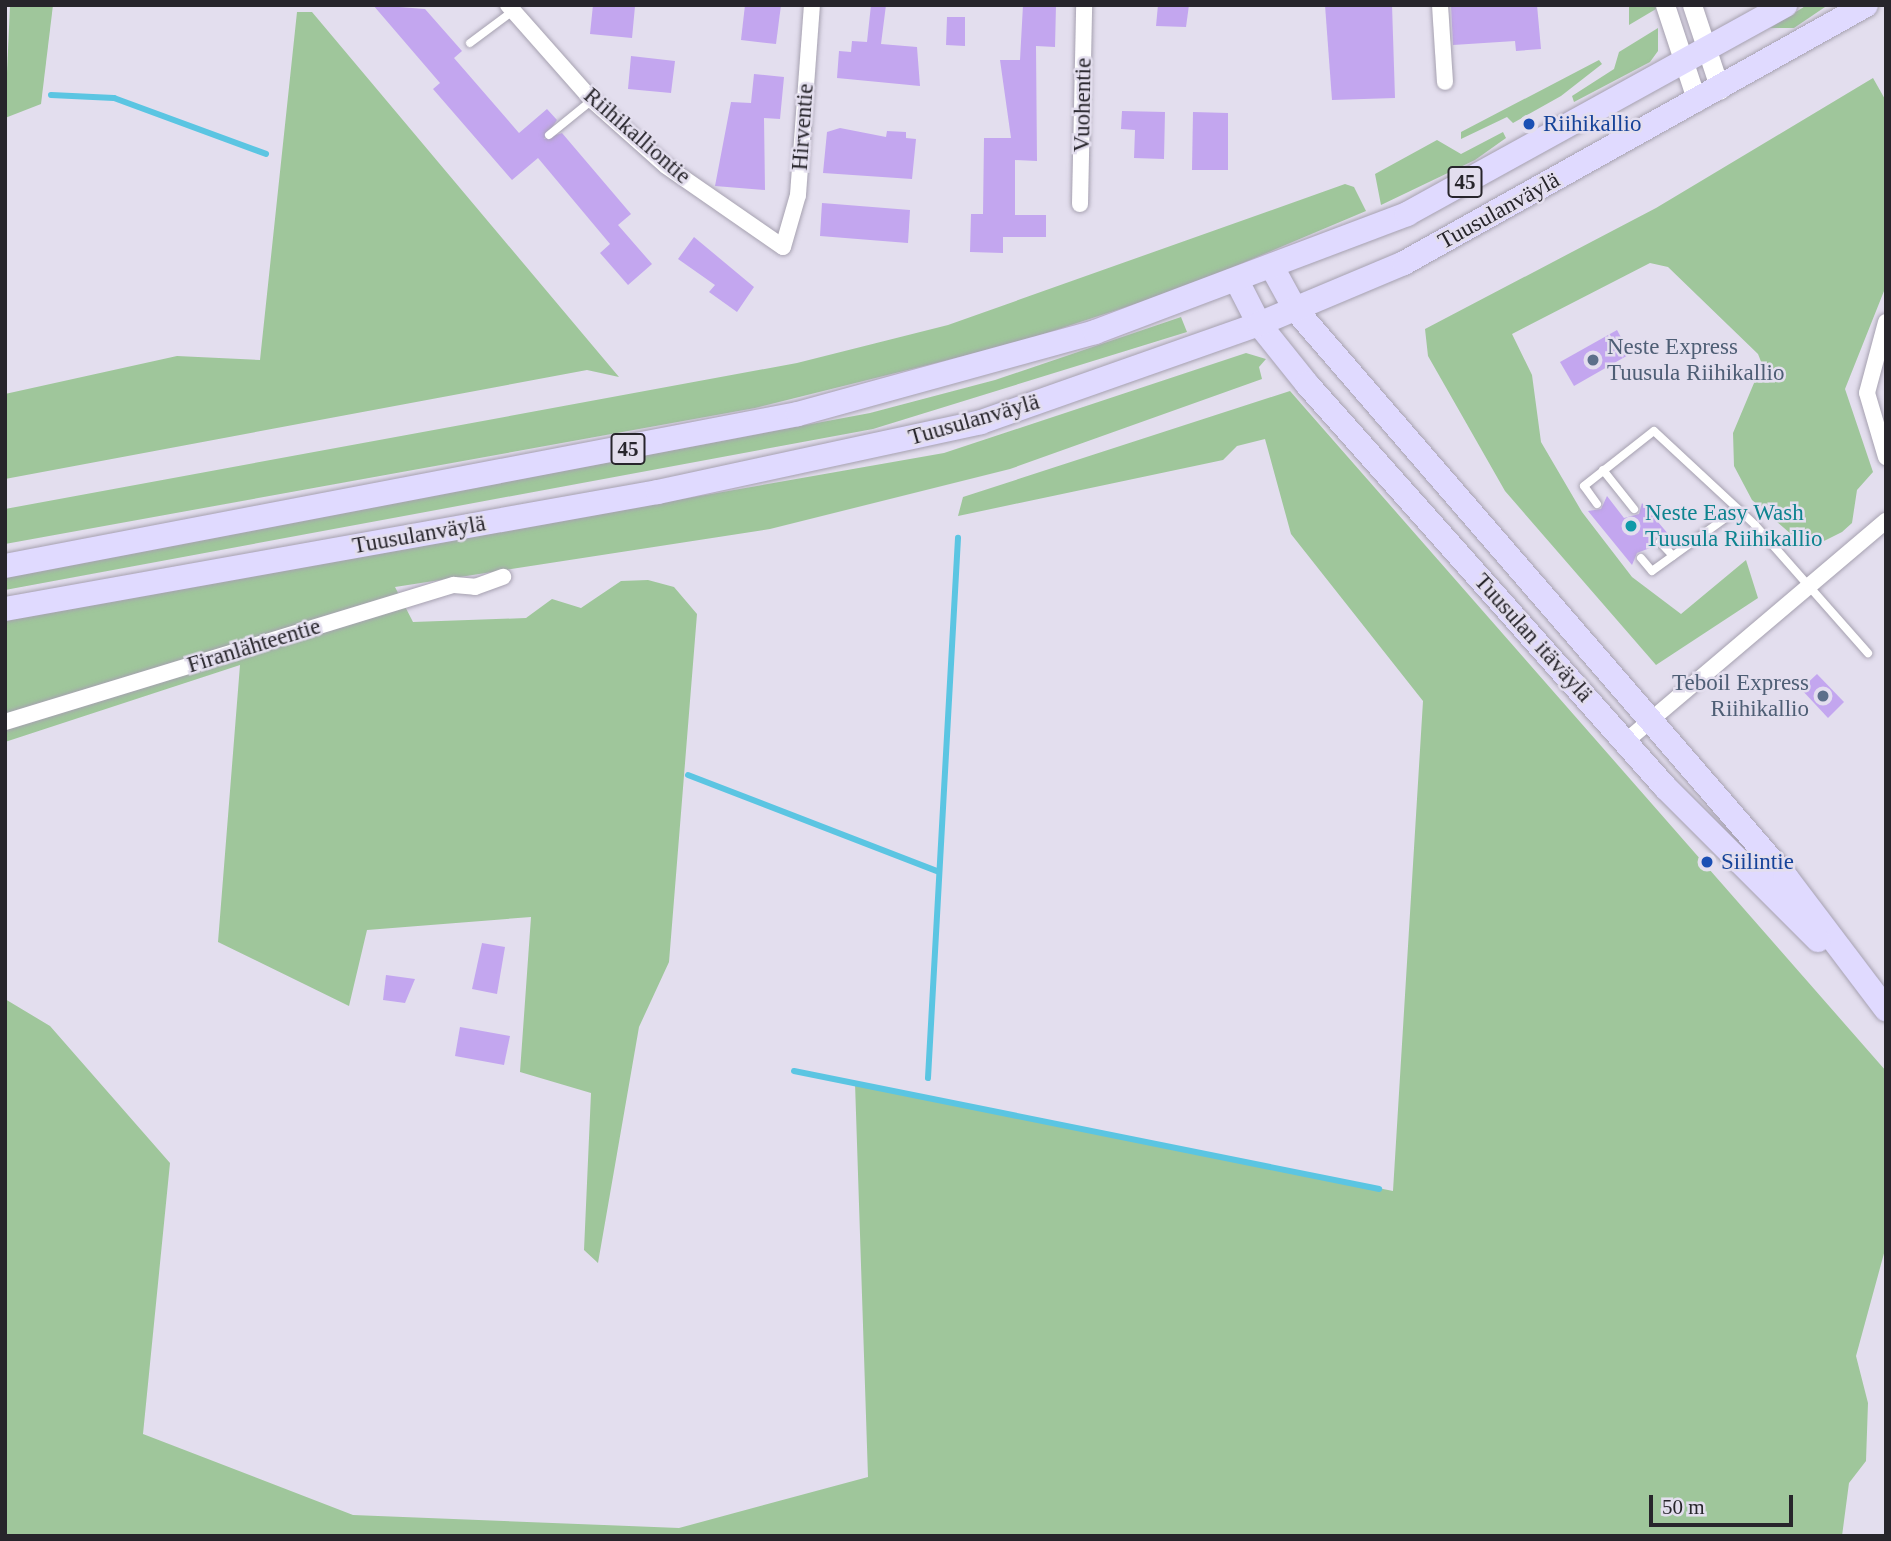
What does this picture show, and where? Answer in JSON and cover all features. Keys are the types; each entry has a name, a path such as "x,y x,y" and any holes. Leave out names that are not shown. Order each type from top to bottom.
{"main road":[{"name":"Tuusulanväylä","path":"5,566 799,414 976,369 1237,281 1407,214 1785,5"},
{"name":"Tuusulanväylä","path":"5,609 824,460 981,422 1259,324 1404,263 1697,102 1866,5"},
{"name":"Tuusulan itäväylä","path":"1272,267 1295,309 1649,722 1786,877 1855,974 1886,1009"},
{"name":"Tuusulan itäväylä","path":"1237,281 1259,324 1625,742 1767,894 1855,974"}],"street":[{"name":"Hirventie","path":"783,247 798,195 812,5"},
{"name":"Vuohentie","path":"1080,204 1084,5"},
{"path":"1440,5 1445,82"},
{"path":"1665,5 1697,102"},
{"path":"1692,5 1720,89"},
{"name":"Riihikalliontie","path":"511,8 592,100 666,166 783,247"},
{"path":"1886,322 1867,393 1886,457"},
{"path":"1625,742 1804,587 1886,521"},
{"name":"Firanlähteentie","path":"5,722 454,585 475,587 503,577"}],"lane":[{"path":"470,43 511,8"},
{"path":"549,135 592,100"},
{"path":"1597,504 1584,485 1654,431 1738,509 1804,587 1868,653"},
{"path":"1603,470 1634,509"},
{"path":"1641,558 1652,571 1738,509"},
{"path":"1660,542 1673,556"}],"green space":[{"path":"10,5 53,5 41,104 5,118"},
{"path":"1629,5 1655,5 1656,9 1629,25"},
{"path":"1807,5 1828,5 1794,28 1770,28"},
{"path":"297,12 312,12 619,377 587,370 5,479 5,394 177,356 260,360"},
{"path":"1658,28 1658,51 1650,62 1574,102 1572,96 1614,69 1619,52"},
{"path":"1599,60 1602,64 1561,96 1513,123 1507,117 1461,139 1461,132"},
{"path":"1873,78 1886,101 1886,286 1845,389 1873,472 1857,490 1852,523 1842,532 1822,542 1799,541 1752,500 1734,466 1733,433 1762,364 1758,354 1668,267 1650,263 1512,334 1532,375 1541,442 1582,512 1632,577 1681,614 1746,560 1758,598 1656,665 1505,491 1428,356 1425,329 1656,208"},
{"path":"1503,132 1506,138 1475,160 1381,205 1375,174 1437,140 1461,154"},
{"path":"1345,184 1354,187 1366,211 1181,289 1016,343 755,408 5,544 5,509 797,363 948,325"},
{"path":"1181,317 1187,332 873,429 5,590 5,576 870,413 995,380"},
{"path":"1246,353 1266,359 1259,367 1262,379 1010,469 770,529 395,587 413,622 526,618 552,599 581,608 621,581 648,580 674,587 697,614 669,962 639,1027 598,1263 584,1250 591,1093 520,1072 531,917 367,930 349,1006 218,942 240,665 5,742 5,618 944,453"},
{"path":"1290,391 1886,1071 1886,1246 1856,1356 1868,1403 1866,1461 1849,1483 1842,1536 5,1536 5,999 50,1026 170,1163 143,1434 353,1515 679,1528 868,1477 855,1083 1393,1191 1423,701 1291,534 1265,439 1237,446 1223,460 958,516 963,497"}],"building":[{"path":"373,5 425,9 462,51 454,58 519,133 547,109 557,120 544,139 562,133 631,214 618,225 652,264 628,285 600,253 610,244 538,158 512,180 433,89 440,83"},
{"path":"593,5 635,6 632,38 590,34"},
{"path":"745,5 781,5 776,44 741,40"},
{"path":"871,5 886,5 881,44 917,47 920,86 837,78 839,51 851,52 852,41 867,42"},
{"path":"1023,5 1056,5 1055,47 1036,46 1037,161 1015,160 1015,215 1046,215 1046,237 1003,237 1003,253 970,252 971,214 983,214 984,138 1011,138 1000,60 1020,60"},
{"path":"1158,5 1189,5 1186,27 1156,26"},
{"path":"1325,5 1392,5 1395,98 1332,100"},
{"path":"1451,5 1537,5 1541,49 1516,51 1515,41 1453,45"},
{"path":"947,17 965,17 965,46 946,45"},
{"path":"631,56 675,61 671,93 628,89"},
{"path":"754,74 784,77 780,119 764,118 765,190 715,186 731,102 751,103"},
{"path":"1122,111 1165,112 1164,159 1134,158 1135,130 1121,129"},
{"path":"1193,112 1228,113 1228,170 1192,170"},
{"path":"840,128 886,137 887,131 906,132 906,138 916,139 912,179 823,173 827,132"},
{"path":"822,203 910,210 908,243 820,236"},
{"path":"694,237 754,287 737,312 709,292 715,285 678,259"},
{"name":"Neste Express Tuusula Riihikallio","path":"1617,330 1630,354 1574,386 1560,362"},
{"name":"Neste Easy Wash Tuusula Riihikallio","path":"1607,496 1624,518 1639,514 1642,503 1669,535 1656,537 1655,546 1637,553 1632,565 1588,511 1601,509"},
{"name":"Teboil Express Riihikallio","path":"1817,674 1844,702 1828,718 1801,689"},
{"path":"482,943 505,947 497,994 472,989"},
{"path":"386,975 415,979 405,1003 383,1000"},
{"path":"460,1027 510,1036 504,1065 455,1056"}],"waterway":[{"path":"51,95 114,98 266,154"},
{"path":"928,1078 958,538"},
{"path":"688,775 937,871"},
{"path":"794,1071 1379,1189"}],"place":[{"name":"Riihikallio","path":"1529,124"},
{"name":"Neste Express Tuusula Riihikallio","path":"1593,360"},
{"name":"Neste Easy Wash Tuusula Riihikallio","path":"1631,526"},
{"name":"Teboil Express Riihikallio","path":"1823,696"},
{"name":"Siilintie","path":"1707,862"}]}
